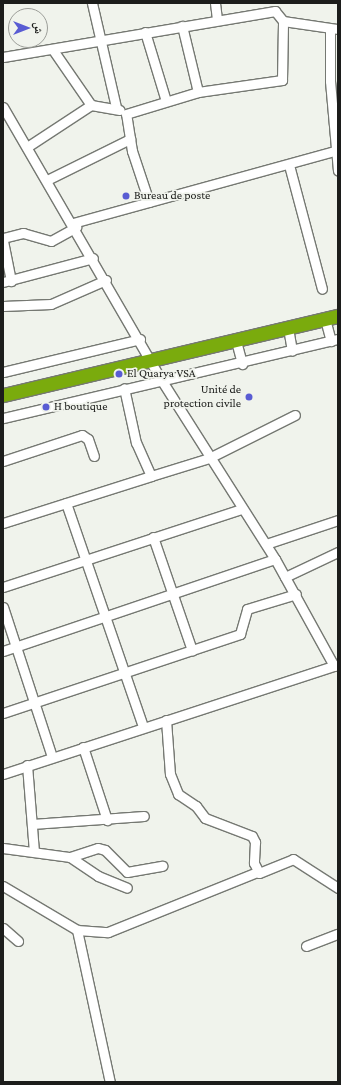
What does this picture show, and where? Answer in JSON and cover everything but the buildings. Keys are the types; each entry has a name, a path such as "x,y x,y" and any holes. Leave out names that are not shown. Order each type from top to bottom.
{"highway":[{"path":"3,395 153,362 332,318"}],"street":[{"path":"92,3 116,107"},
{"path":"215,3 217,20"},
{"path":"3,57 53,50 144,32 217,20 275,7 282,21 282,80 198,92 126,114"},
{"path":"282,21 334,30 334,151 338,171"},
{"path":"182,26 198,92"},
{"path":"144,32 166,101"},
{"path":"53,50 91,105"},
{"path":"27,147 91,105 116,107 126,114 130,139 149,202"},
{"path":"3,107 106,280 153,362 162,381 209,458 266,544 336,665 3,774"},
{"path":"47,180 130,139"},
{"path":"3,238 23,233 51,241 74,225 149,202 289,165 334,151"},
{"path":"289,165 322,289"},
{"path":"3,241 7,282 93,258"},
{"path":"3,306 51,304 106,280"},
{"path":"3,418 124,388 242,364 334,340 332,318"},
{"path":"288,328 292,351"},
{"path":"3,371 140,339"},
{"path":"236,341 242,364"},
{"path":"124,388 136,443 151,476"},
{"path":"3,523 209,458 295,415"},
{"path":"3,461 82,435 88,439 94,456"},
{"path":"66,503 143,727"},
{"path":"3,587 241,508"},
{"path":"266,544 338,520"},
{"path":"153,537 192,650"},
{"path":"286,577 338,552"},
{"path":"3,651 275,559"},
{"path":"3,713 242,633 247,609 296,594"},
{"path":"3,607 18,646 52,757"},
{"path":"166,720 170,774 175,790 205,818 252,836 256,842 253,859 257,872"},
{"path":"83,747 107,820"},
{"path":"27,766 34,852"},
{"path":"32,824 107,820 144,816"},
{"path":"70,857 93,847 106,850 127,872 162,866"},
{"path":"3,848 70,857 98,876 127,888"},
{"path":"3,886 76,930 113,932 257,872 293,859 338,888"},
{"path":"3,928 18,941"},
{"path":"76,930 110,1082"},
{"path":"306,946 338,934"}],"place":[{"name":"Bureau de poste","path":"126,196"},
{"name":"El Quarya VSA","path":"119,374"},
{"name":"Unité de protection civile","path":"249,397"},
{"name":"H boutique","path":"46,407"}]}
